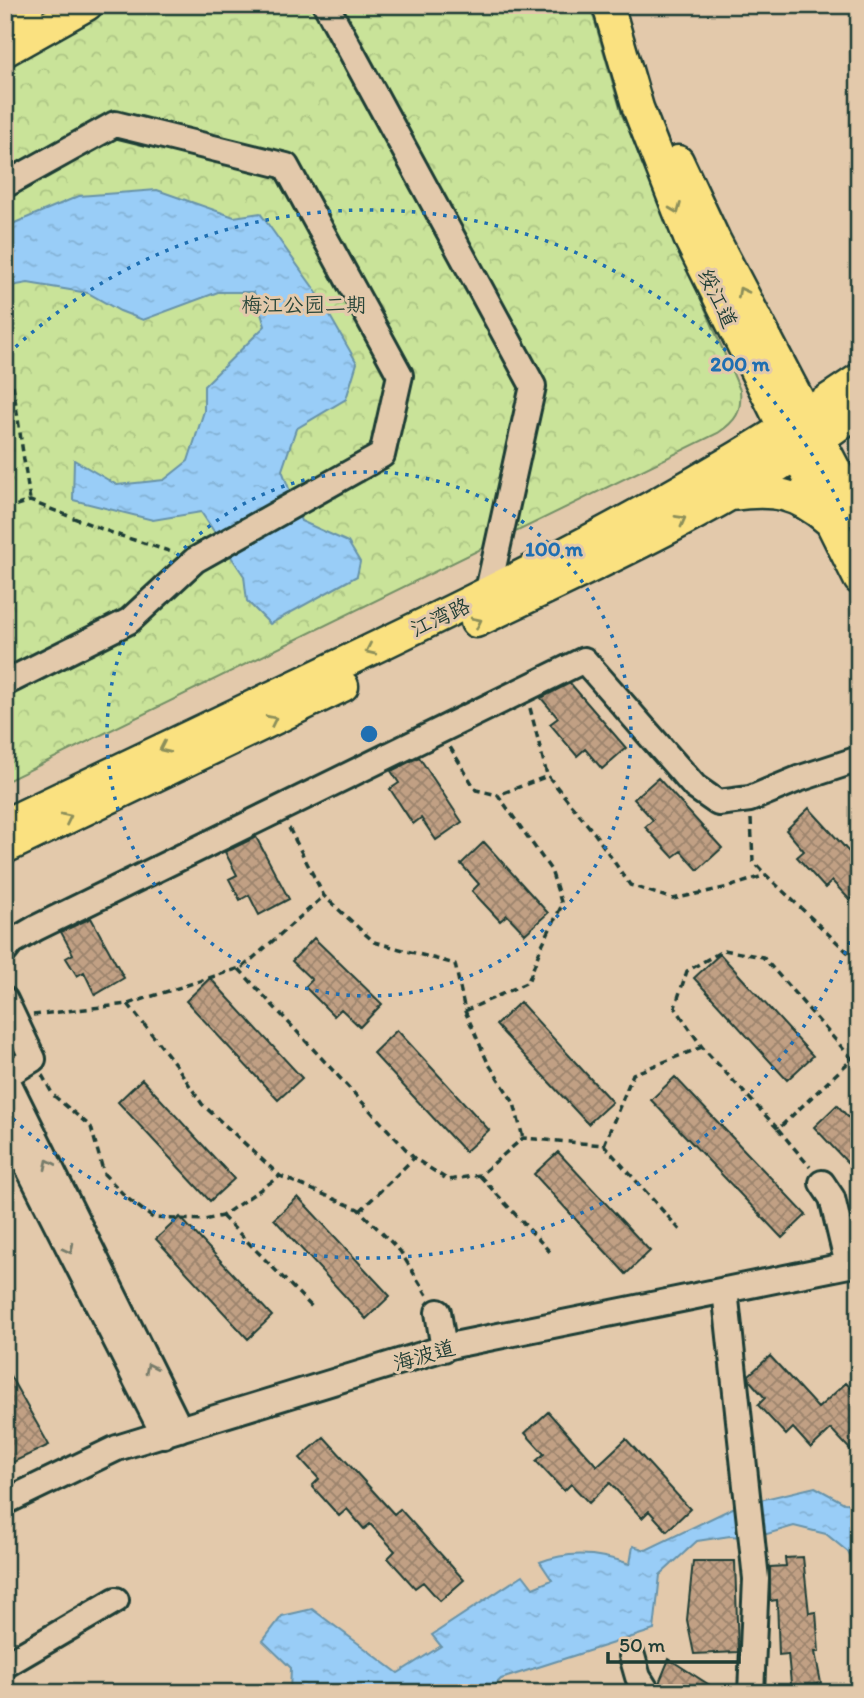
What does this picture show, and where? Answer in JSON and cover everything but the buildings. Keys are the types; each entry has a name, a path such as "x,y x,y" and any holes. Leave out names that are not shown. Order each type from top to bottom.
{"main road":[{"path":"5,18 29,5"},
{"path":"5,51 87,5"},
{"name":"绥江道","path":"608,5 622,59 659,166 689,239 762,358"},
{"name":"绥江道","path":"626,5 651,93 762,358 790,442"},
{"path":"762,358 758,410 754,426 732,455 719,484 788,495 814,508 848,515"},
{"name":"江湾路","path":"790,442 859,379"},
{"name":"江湾路","path":"5,848 622,552 719,484 790,442 859,410"},
{"path":"790,442 837,489 848,515 859,579"},
{"name":"江湾路","path":"5,824 487,595 610,531 719,484"}],"street":[{"path":"326,5 533,386 487,595"},
{"path":"5,185 115,124 286,166 400,375 382,455 195,560 129,621 5,683"},
{"path":"5,951 12,942 36,928 584,660 695,787 718,803 750,799 798,779 853,761 859,764"},
{"path":"5,1000 33,1059 5,1076 172,1432"},
{"path":"5,1122 172,1432"},
{"path":"817,1176 832,1198 853,1264"},
{"name":"海波道","path":"5,1502 117,1448 444,1349 853,1264"},
{"path":"725,1290 756,1579 751,1693"},
{"path":"438,1312 444,1349"},
{"path":"5,1665 116,1600"},
{"path":"632,1656 638,1677 649,1693"}],"path":[{"path":"13,385 30,501"},
{"path":"5,509 30,501 115,534 195,560"},
{"path":"525,689 548,776 595,834 630,885 673,899 766,876"},
{"path":"440,730 475,790 498,795 548,776"},
{"path":"466,1011 528,982 541,947 562,905 551,870 498,795"},
{"path":"750,799 753,861 859,962"},
{"path":"287,825 324,896 374,942 455,964 466,1011 488,1063 514,1103 523,1138"},
{"path":"25,1016 128,1004 239,969 324,896"},
{"path":"817,1176 778,1129 702,1047 675,1007 687,971 724,950 763,957 852,1059"},
{"path":"239,969 414,1158 448,1180 480,1175 523,1138 604,1145 681,1230"},
{"path":"128,1004 176,1065 202,1104 280,1176 360,1211 400,1251 438,1312"},
{"path":"604,1145 633,1074 702,1047"},
{"path":"33,1059 54,1095 91,1128 104,1174 127,1198 153,1217 204,1220 222,1216 280,1176"},
{"path":"778,1129 852,1059 859,1059"},
{"path":"360,1211 414,1158"},
{"path":"480,1175 550,1252"},
{"path":"222,1216 313,1308"}],"green space":[{"name":"梅江公园二期","path":"111,5 590,5 622,115 740,390 740,404 733,420 718,433 5,782 5,63"}],"water":[{"path":"157,190 234,217 260,213 315,290 357,363 346,399 296,429 282,470 301,521 348,542 360,562 357,576 270,624 247,601 244,576 201,512 153,520 73,500 74,460 117,485 164,480 188,461 204,411 204,386 265,326 254,292 218,292 143,320 88,293 28,283 5,287 5,227 79,196"},
{"path":"815,1487 844,1503 859,1504 859,1573 848,1552 826,1534 794,1526 753,1538 730,1536 697,1541 660,1575 654,1630 501,1679 491,1689 491,1693 290,1693 291,1668 263,1641 282,1616 312,1609 398,1673 441,1646 432,1635 523,1575 533,1588 552,1580 540,1562 585,1554 630,1564 633,1546 646,1550 739,1505"}]}
